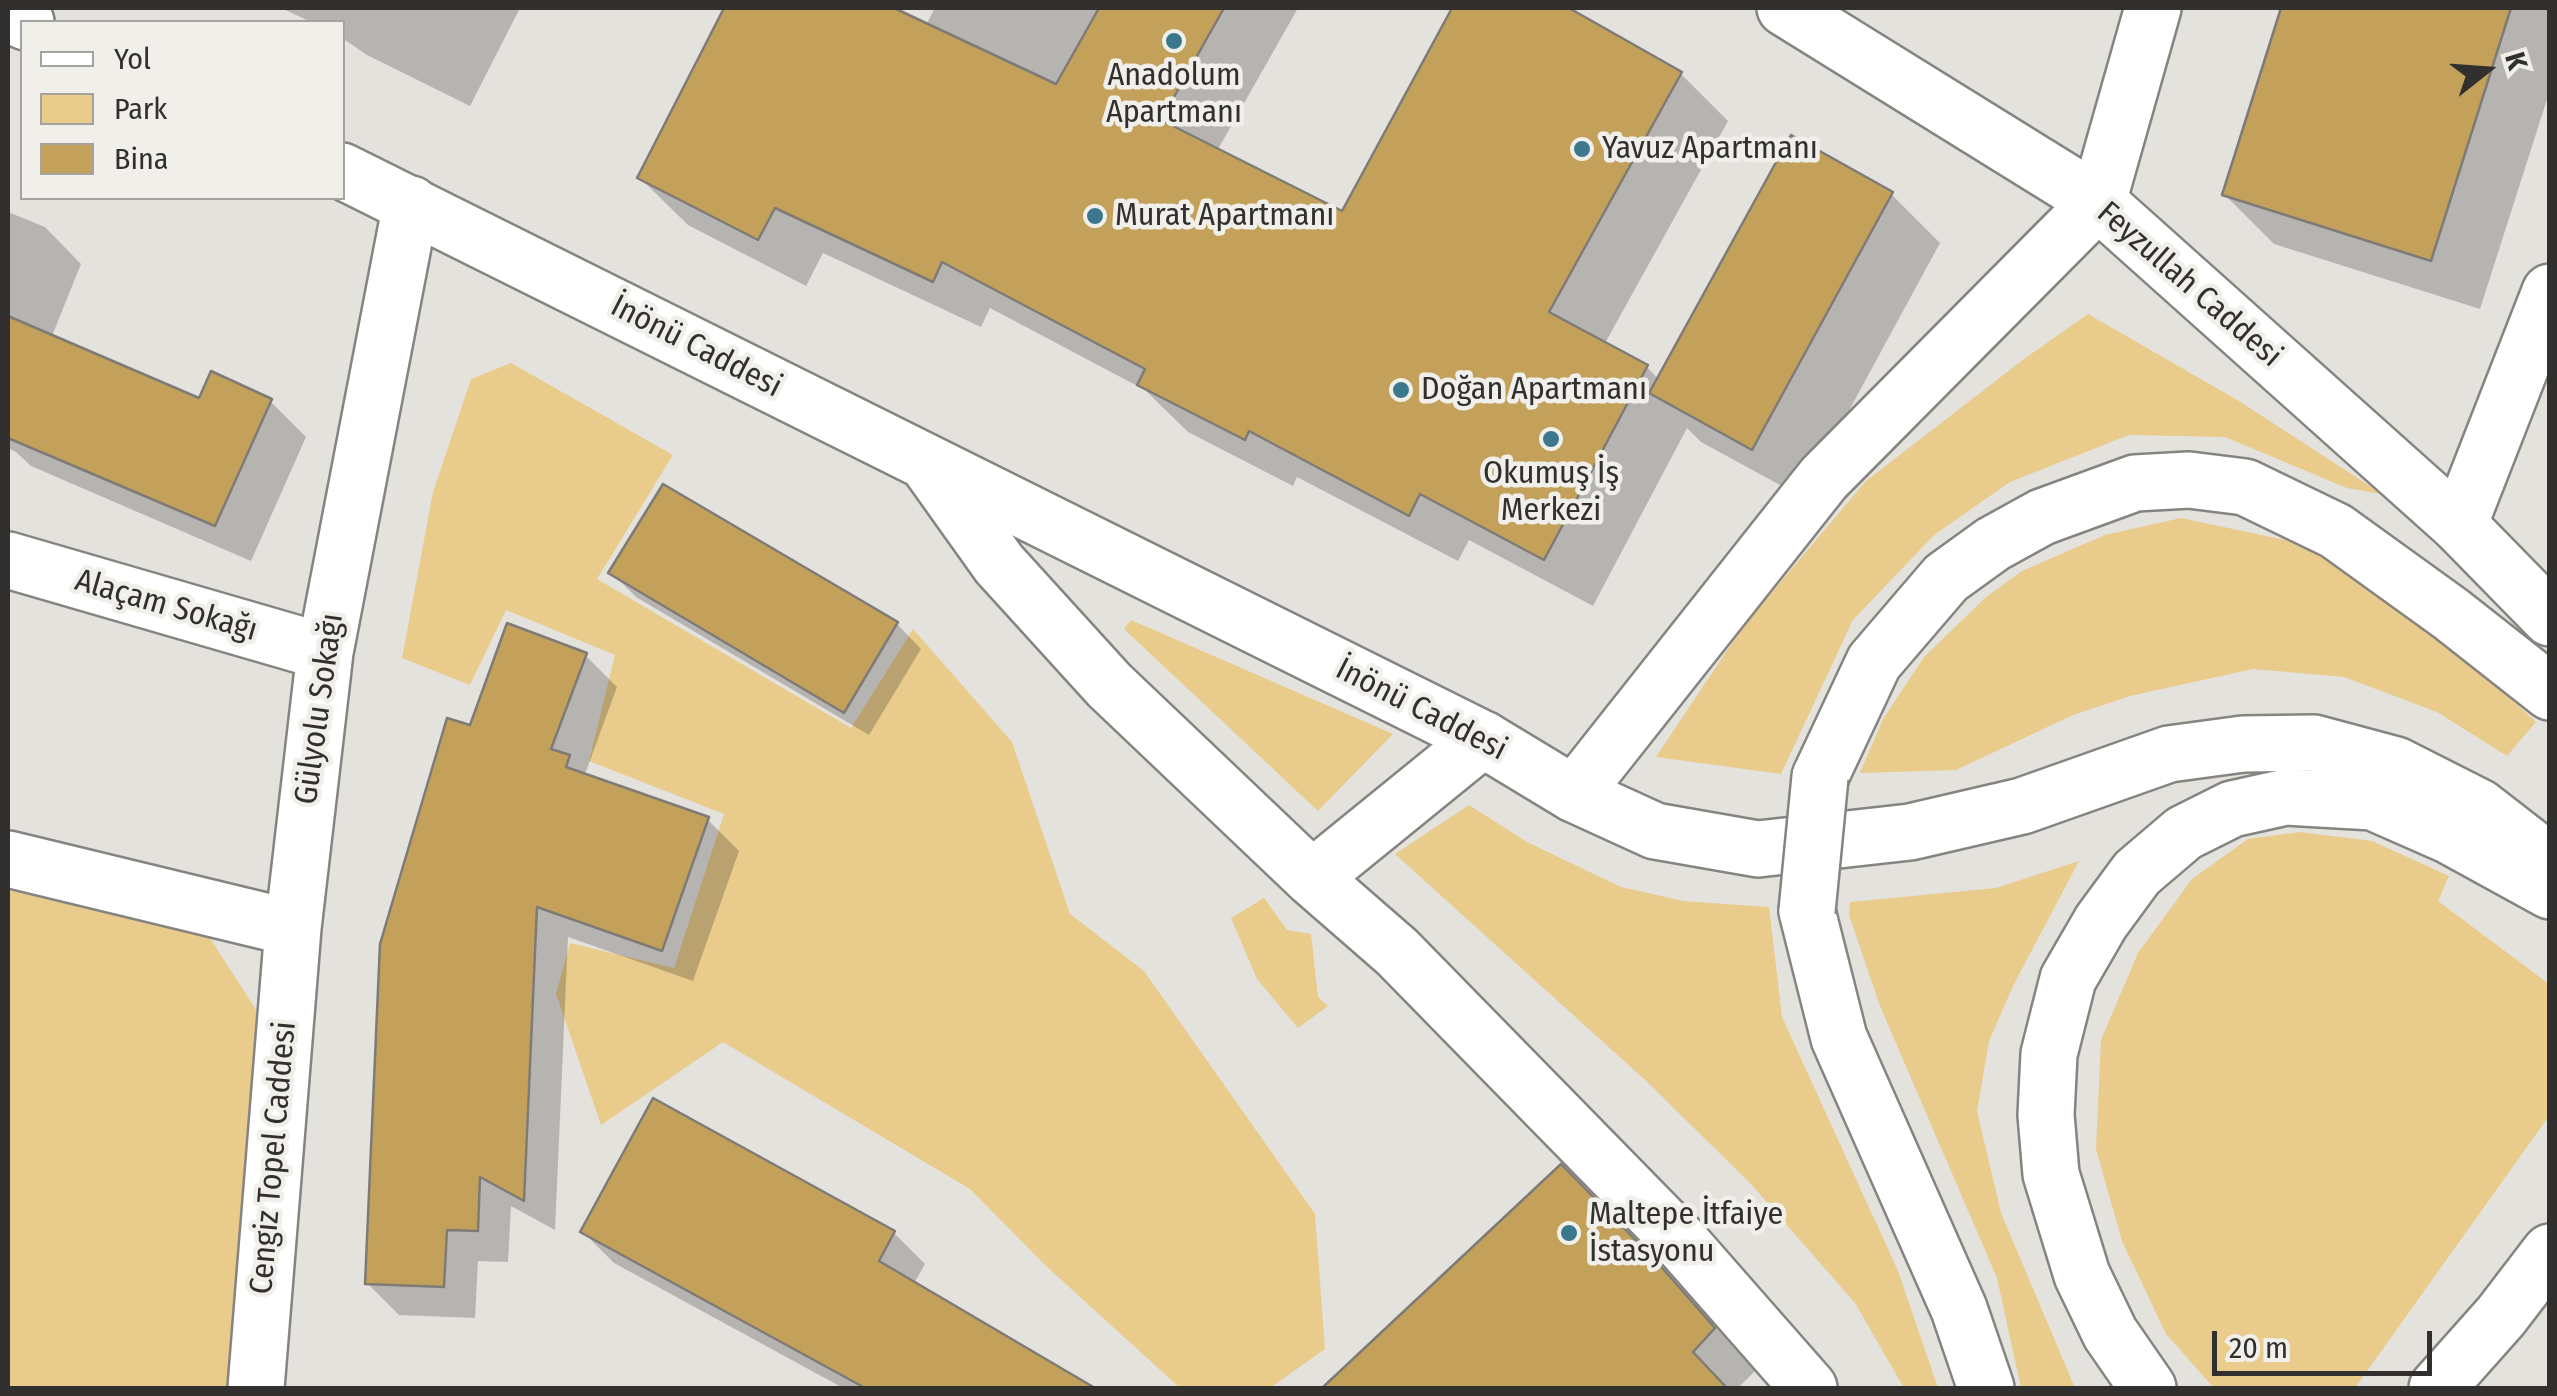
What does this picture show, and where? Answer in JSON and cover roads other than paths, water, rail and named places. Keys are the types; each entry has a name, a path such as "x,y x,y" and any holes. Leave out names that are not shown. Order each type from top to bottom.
{"main road":[{"name":"Feyzullah Caddesi","path":"1784,8 2098,202 2459,525 2550,618"},
{"path":"1574,794 1824,478 2098,202 2152,8"},
{"name":"İnönü Caddesi","path":"345,173 1483,739 1574,794 1655,831 1758,849 1910,832 2022,806 2169,754 2243,744 2314,744 2396,765 2479,807 2550,862"},
{"name":"Gülyolu Sokağı","path":"293,928 325,652 411,204"},
{"path":"2459,525 2550,292"},
{"path":"927,464 999,564 1109,685 1312,878 1397,952 1653,1213 1809,1388"},
{"path":"1986,1388 1958,1309 1838,1038 1807,911 1820,777 1874,662 1946,578 1992,544 2042,517 2135,484 2189,480 2244,487 2336,532 2451,614 2550,692"},
{"name":"Alaçam Sokağı","path":"8,560 325,652"},
{"path":"1312,878 1483,739"},
{"path":"2148,1388 2110,1333 2082,1274 2051,1174 2046,1115 2049,1054 2068,980 2100,922 2137,873 2184,832 2232,809 2286,797 2373,802 2448,835 2550,891"},
{"path":"8,859 293,928"},
{"name":"Cengiz Topel Caddesi","path":"256,1388 293,928"},
{"path":"2437,1388 2501,1316 2550,1252"}],"place":[{"name":"Anadolum Apartmanı","path":"1174,41"},
{"name":"Yavuz Apartmanı","path":"1582,149"},
{"name":"Murat Apartmanı","path":"1095,216"},
{"name":"Doğan Apartmanı","path":"1401,390"},
{"name":"Okumuş İş Merkezi","path":"1551,439"},
{"name":"Maltepe İtfaiye İstasyonu","path":"1569,1233"}]}
